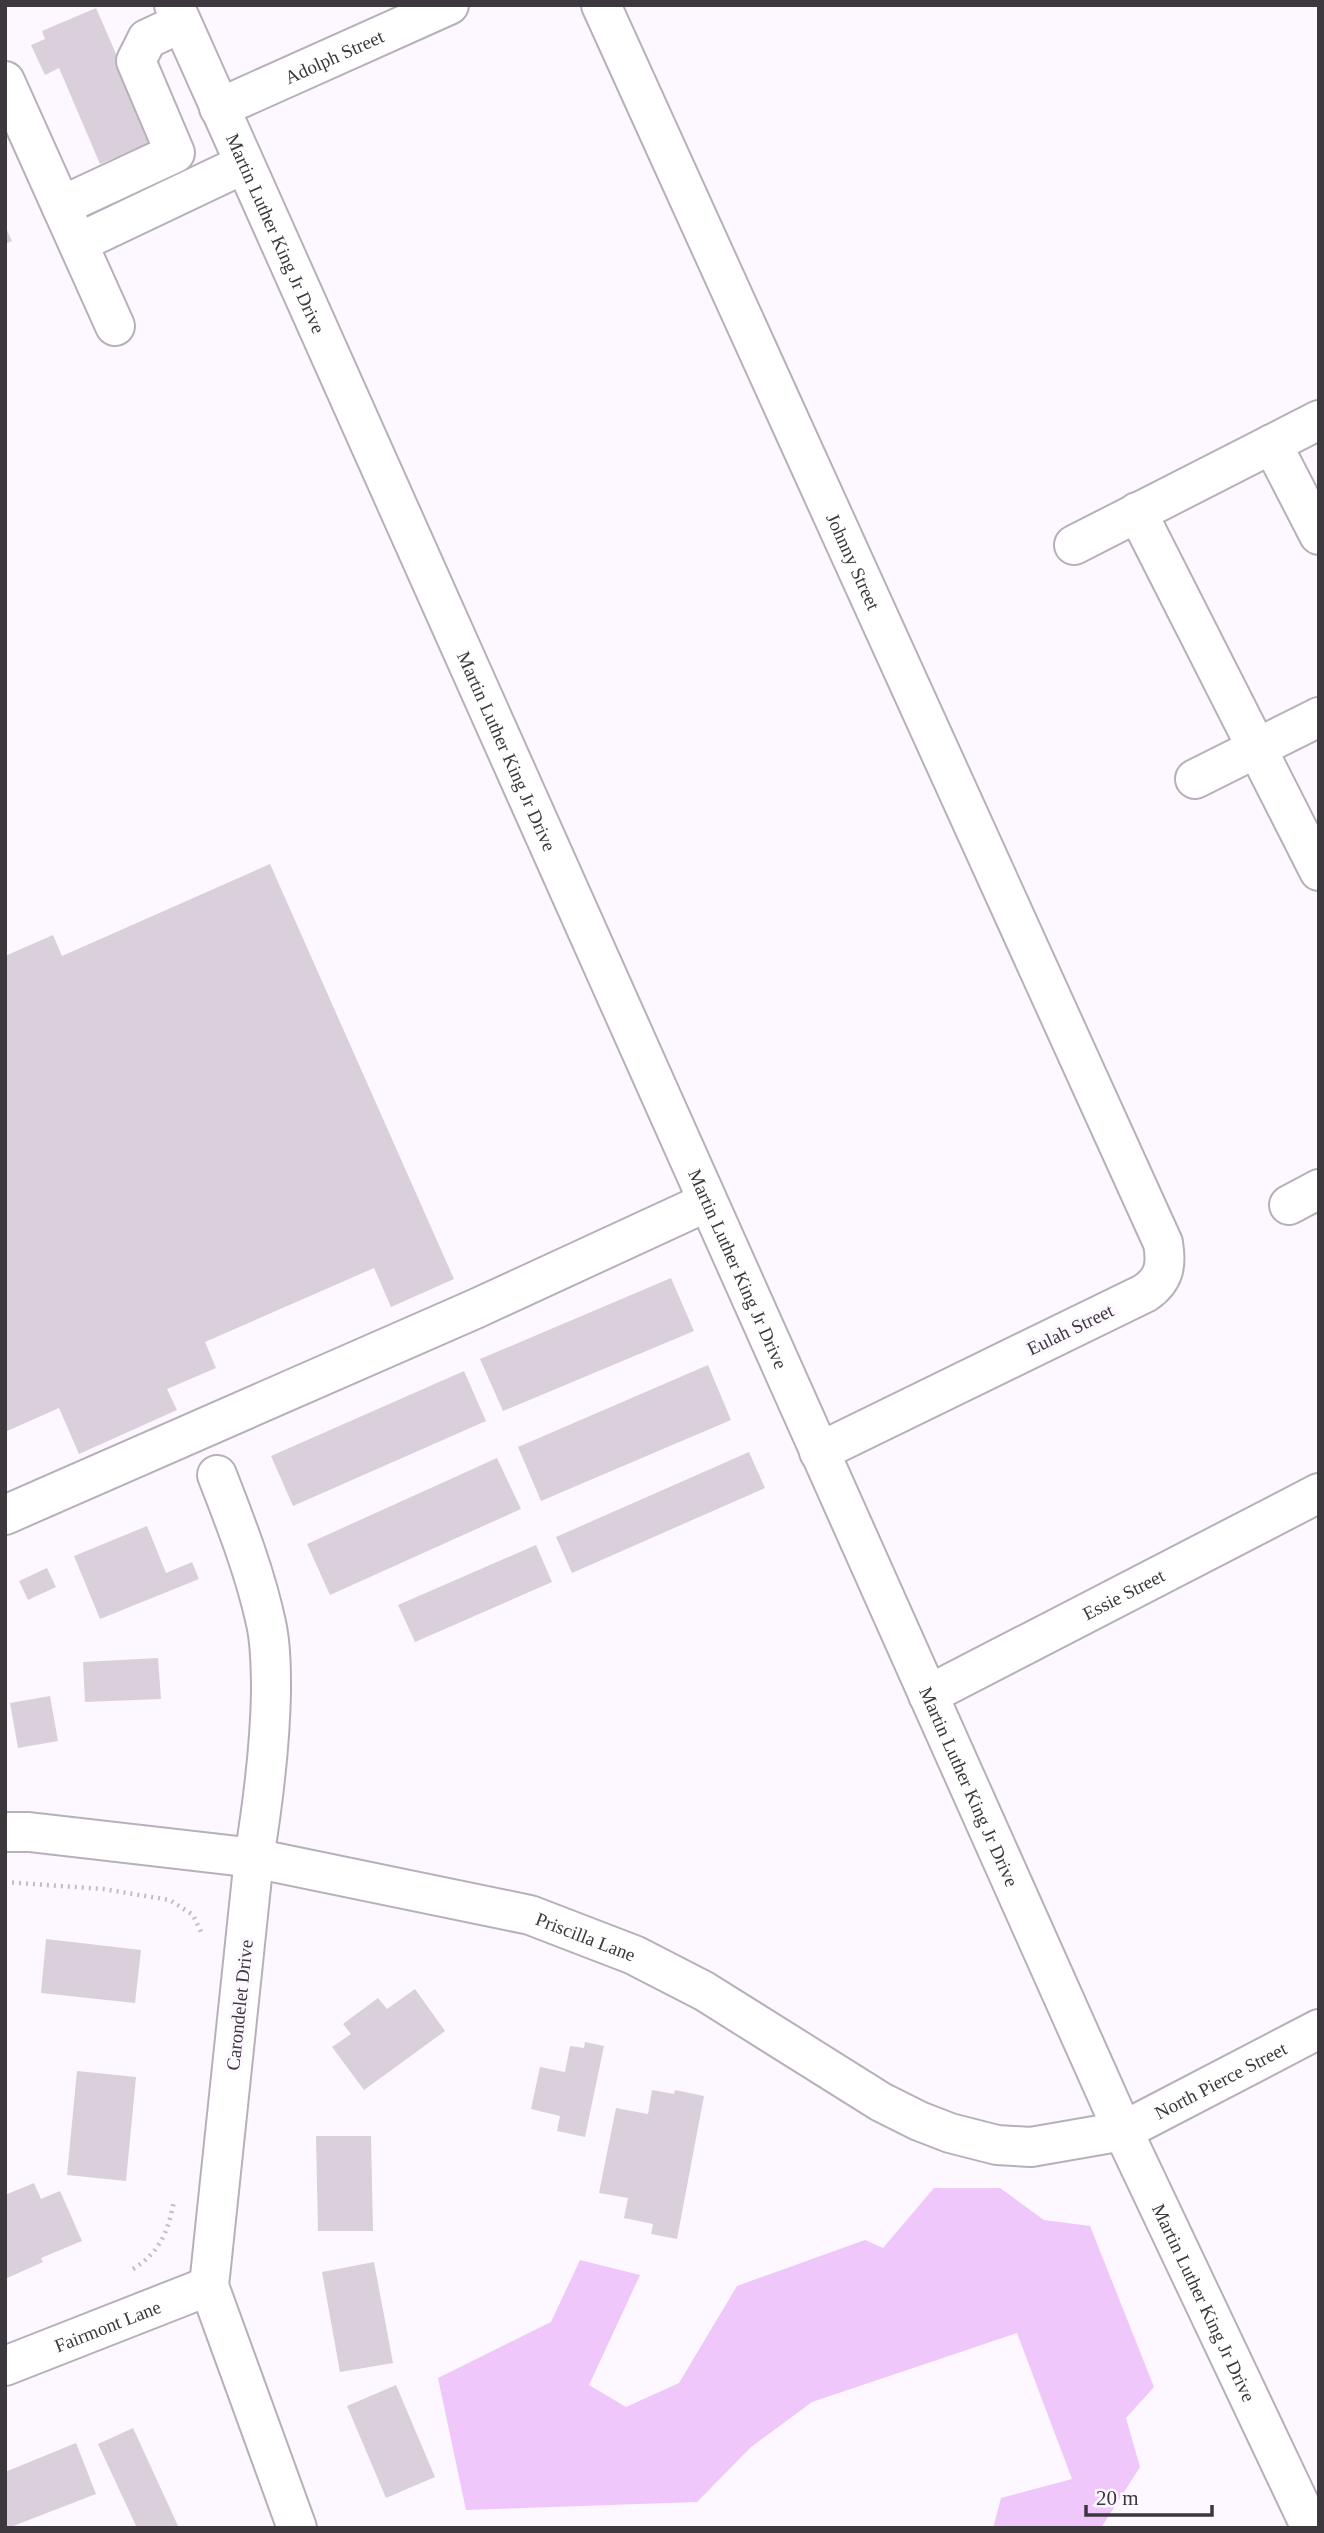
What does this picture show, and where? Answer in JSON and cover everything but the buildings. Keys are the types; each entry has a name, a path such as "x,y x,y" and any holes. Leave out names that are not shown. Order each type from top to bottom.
{"street":[{"name":"Adolph Street","path":"219,108 449,5"},
{"name":"Johnny Street","path":"601,5 1106,1117"},
{"name":"Martin Luther King Jr Drive","path":"178,14 1124,2131 1311,2528"},
{"path":"61,206 175,153 136,61 147,40 178,14"},
{"path":"5,81 115,326"},
{"path":"78,243 244,164"},
{"path":"1074,545 1319,420"},
{"path":"1272,444 1319,535"},
{"path":"1137,512 1319,872"},
{"path":"1195,779 1319,717"},
{"name":"Eulah Street","path":"819,1452 1155,1286 1164,1273 1166,1258 1163,1243 1106,1117"},
{"path":"5,1516 533,1283 707,1202"},
{"name":"Carondelet Drive","path":"217,1475 245,1545 267,1625 271,1673 265,1787 254,1858 209,2286 297,2528"},
{"name":"Essie Street","path":"928,1695 1319,1493"},
{"name":"Priscilla Lane","path":"5,1832 29,1832 254,1858 530,1915 634,1955 704,1991 881,2102 950,2133 997,2145 1031,2147 1124,2131"},
{"name":"North Pierce Street","path":"1124,2131 1319,2029"},
{"name":"Fairmont Lane","path":"5,2366 209,2286"}],"path":[{"path":"5,1882 103,1889 170,1900 192,1915 204,1945"},
{"path":"127,2273 149,2259 161,2241 169,2224 174,2199"}],"shaded area":[{"path":"934,2188 1000,2188 1044,2220 1090,2226 1154,2387 1126,2418 1140,2467 1101,2528 993,2528 1001,2498 1072,2479 1017,2333 812,2402 751,2447 697,2502 466,2510 438,2378 551,2322 580,2260 640,2275 589,2385 626,2407 679,2383 737,2286 865,2240 883,2248"}]}
